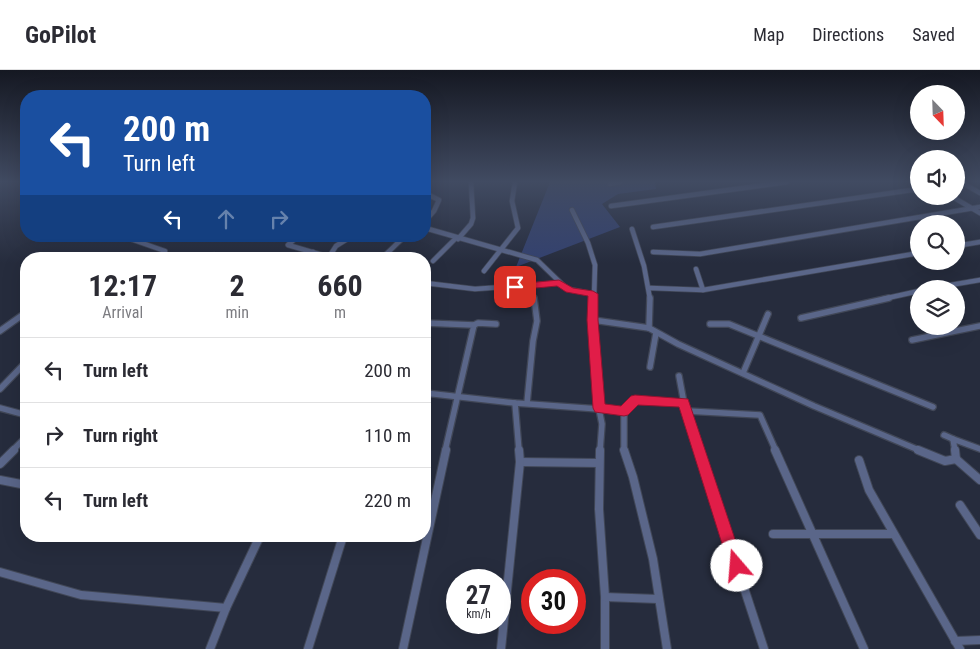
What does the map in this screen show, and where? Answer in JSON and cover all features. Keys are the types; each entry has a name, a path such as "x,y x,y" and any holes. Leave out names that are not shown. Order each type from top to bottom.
{"street":[{"path":"432,261 471,224 473,209"},
{"path":"484,271 518,228 518,219 513,209"},
{"path":"653,227 782,209"},
{"path":"973,209 980,214"},
{"path":"653,252 700,254 973,209"},
{"path":"572,210 588,243 595,265 593,320 599,408 602,424 599,463 602,568 605,597 605,649"},
{"path":"632,229 650,288 651,309 649,328"},
{"path":"431,230 540,262 559,283 570,290 593,294"},
{"path":"139,242 163,252"},
{"path":"291,242 288,245 313,252"},
{"path":"332,252 336,246 342,242"},
{"path":"389,252 399,242"},
{"path":"965,244 980,242"},
{"path":"650,288 703,290 910,255"},
{"path":"696,269 703,290"},
{"path":"965,283 980,280"},
{"path":"431,285 445,289 484,290 559,283"},
{"path":"527,403 533,341 537,321 535,301 530,286"},
{"path":"800,318 910,293"},
{"path":"743,373 768,314"},
{"path":"0,331 20,317"},
{"path":"593,320 649,328 743,373 919,451 945,461 956,459"},
{"path":"431,323 496,324"},
{"path":"710,324 729,324 757,337 934,407"},
{"path":"431,518 474,325"},
{"path":"912,340 980,326"},
{"path":"650,368 656,333"},
{"path":"0,390 20,368"},
{"path":"679,376 684,403 764,649"},
{"path":"431,394 515,403 599,408 624,412"},
{"path":"667,649 652,559 632,476 624,452 624,412 635,400 684,403"},
{"path":"502,649 520,462 515,403"},
{"path":"0,408 20,413"},
{"path":"687,412 760,415 864,649"},
{"path":"944,435 980,449"},
{"path":"953,439 956,459 980,480"},
{"path":"0,464 20,443"},
{"path":"860,460 869,490 958,645 980,640"},
{"path":"520,462 599,463"},
{"path":"0,480 20,484"},
{"path":"960,505 980,535"},
{"path":"773,534 893,534"},
{"path":"210,649 226,608 257,542"},
{"path":"308,649 341,542"},
{"path":"403,649 426,542"},
{"path":"0,572 81,595 226,608"},
{"path":"605,597 658,599"}],"shaded area":[{"path":"539,209 606,209 620,227 516,267"}],"route":[{"path":"515,287 559,283 570,290 593,294 599,408 624,412 635,400 684,403 737,566"}]}
